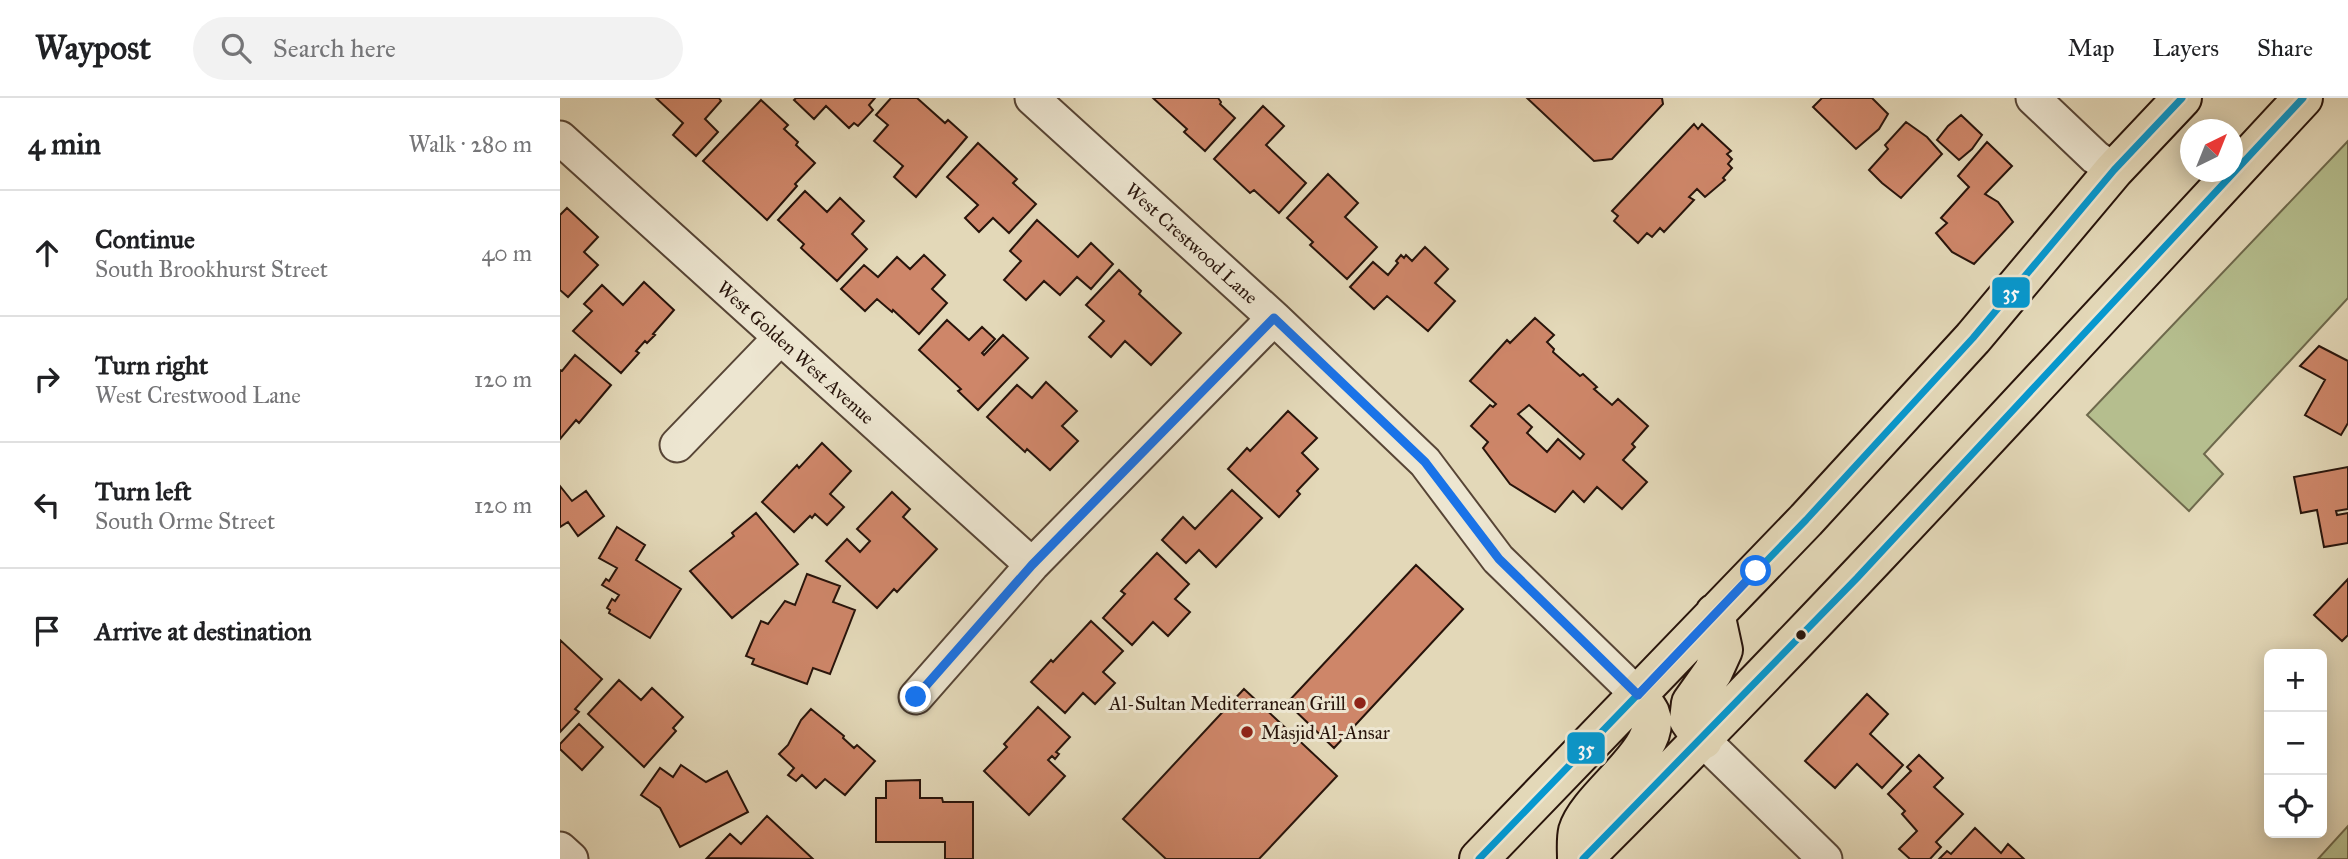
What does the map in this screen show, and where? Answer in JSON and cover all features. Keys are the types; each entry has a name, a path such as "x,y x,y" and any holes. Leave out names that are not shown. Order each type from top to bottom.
{"main road":[{"path":"1479,859 1806,520 1973,338 2114,170 2182,98"},
{"path":"1583,859 1703,740 1860,575 2303,98"},
{"path":"1703,740 1689,720 1691,703 1713,672 1723,650 1715,613"},
{"path":"1577,859 1578,832 1590,809 1644,748 1652,732 1651,714 1638,695"}],"street":[{"name":"West Crestwood Lane","path":"1032,98 1274,318 1425,462 1499,559 1638,695"},
{"path":"2033,98 2095,157 2114,170"},
{"name":"West Golden West Avenue","path":"560,138 1032,565"},
{"path":"916,697 1032,565 1274,318"},
{"path":"677,445 780,338"},
{"path":"1703,740 1825,859"},
{"path":"560,849 571,859"}],"green space":[{"path":"2348,141 2348,298 2204,454 2223,474 2189,511 2087,415"},
{"path":"2348,826 2348,859 2318,859"}],"building":[{"path":"656,98 719,98 721,101 705,119 718,132 696,156 673,135 683,123"},
{"path":"875,98 869,105 873,110 858,126 854,123 849,128 826,106 814,119 794,100"},
{"path":"891,98 917,98 945,123 948,120 967,137 916,197 894,177 903,166 874,141 888,125 876,115"},
{"path":"1153,98 1218,98 1220,104 1235,118 1205,151 1184,132 1187,129"},
{"path":"1527,98 1662,98 1663,104 1612,159 1594,161"},
{"path":"1822,98 1872,98 1888,114 1879,129 1856,149 1813,107"},
{"path":"761,100 788,125 784,129 815,163 767,220 703,161"},
{"path":"1263,106 1284,126 1266,145 1306,183 1279,213 1254,190 1250,193 1214,159"},
{"path":"1961,115 1982,135 1972,149 1959,160 1937,140"},
{"path":"1906,122 1927,137 1942,154 1901,198 1869,170 1888,149 1885,145"},
{"path":"1694,124 1698,129 1702,124 1731,151 1727,154 1732,159 1728,164 1732,168 1723,178 1725,180 1705,197 1697,189 1689,197 1694,200 1664,232 1660,228 1652,237 1647,233 1638,243 1614,221 1618,216 1612,211"},
{"path":"1987,142 2012,166 1985,194 1998,202 2013,222 1974,264 1952,252 1936,233 1947,223 1941,218 1969,187 1958,176"},
{"path":"978,143 1017,179 1013,183 1036,204 1009,233 993,218 979,232 965,218 978,205 947,177"},
{"path":"1328,174 1358,203 1345,217 1377,247 1347,279 1310,245 1313,242 1287,218"},
{"path":"805,191 827,212 840,198 864,221 852,234 867,249 837,281 801,248 804,244 778,220"},
{"path":"567,208 598,237 584,252 598,265 568,297 560,290 560,215"},
{"path":"1037,220 1078,257 1091,243 1113,264 1091,289 1077,277 1060,295 1044,281 1026,300 1004,280 1021,261 1010,251"},
{"path":"1425,247 1448,269 1435,283 1455,301 1428,331 1387,296 1374,309 1350,287 1373,262 1388,275 1401,255 1404,258 1406,255 1412,261"},
{"path":"924,255 945,275 932,289 947,303 919,334 877,299 865,311 841,289 864,265 878,277 897,257 910,269"},
{"path":"1119,270 1141,291 1139,294 1181,333 1151,365 1125,341 1111,357 1089,337 1104,321 1086,305"},
{"path":"644,282 674,310 653,334 655,335 636,351 639,353 621,373 573,331 592,311 584,304 602,285 623,305"},
{"path":"1535,318 1554,335 1547,342 1554,349 1553,352 1580,376 1583,374 1597,387 1594,389 1612,405 1618,399 1648,426 1632,444 1635,447 1623,460 1647,482 1622,509 1597,487 1584,502 1573,491 1555,512 1510,484 1483,448 1488,442 1471,426 1490,405 1493,407 1496,404 1470,381 1507,340 1510,343","holes":["1529,405 1584,454 1580,459 1558,439 1547,452 1527,433 1532,427 1518,414"]},
{"path":"947,320 969,340 982,327 995,339 982,353 984,355 1003,335 1028,358 978,410 958,391 961,389 919,350"},
{"path":"2319,346 2348,361 2348,423 2341,435 2305,415 2325,380 2300,366"},
{"path":"575,355 611,385 579,423 576,420 560,439 560,370 562,371"},
{"path":"1046,382 1077,411 1062,426 1078,441 1050,470 1027,449 1025,452 987,417 1017,385 1032,398"},
{"path":"1288,411 1317,438 1302,453 1318,469 1297,491 1300,494 1279,517 1228,469 1247,448 1250,451"},
{"path":"822,443 851,471 830,494 844,507 827,525 815,514 794,532 762,502"},
{"path":"2348,467 2348,509 2336,511 2337,515 2348,513 2348,543 2324,547 2317,510 2301,513 2294,477"},
{"path":"560,486 572,501 586,491 604,516 578,536 568,522 560,527"},
{"path":"1232,490 1262,518 1216,567 1199,550 1186,563 1162,540 1183,517 1195,529"},
{"path":"892,492 910,509 903,517 937,549 897,592 894,589 877,608 826,561 847,539 860,552 870,541 857,529"},
{"path":"756,513 798,564 732,618 690,571 734,536 732,533"},
{"path":"617,527 645,545 636,560 681,589 650,638 609,613 607,608 612,599 615,601 619,595 602,585 606,579 609,581 617,568 599,558"},
{"path":"1157,553 1189,584 1175,599 1190,612 1168,636 1153,622 1132,645 1103,618 1125,594 1121,591"},
{"path":"1416,565 1463,609 1334,748 1287,703"},
{"path":"807,574 840,586 833,602 855,610 830,674 813,668 807,684 752,664 754,659 746,656 761,621 768,624 785,601 795,605"},
{"path":"2348,579 2348,635 2342,641 2314,615"},
{"path":"1091,621 1123,651 1103,672 1115,683 1095,704 1083,693 1065,713 1031,682"},
{"path":"560,640 602,679 575,709 579,712 560,732"},
{"path":"619,680 641,700 652,688 683,717 673,728 676,731 644,767 588,714"},
{"name":"Masjid Al-Ansar","path":"1244,689 1337,776 1259,859 1166,859 1123,819"},
{"path":"1867,694 1888,714 1870,734 1903,765 1882,788 1857,764 1835,788 1805,761"},
{"path":"1038,707 1070,737 1056,752 1059,754 1055,759 1052,756 1048,760 1065,776 1029,815 984,771 1007,747 1004,744"},
{"path":"811,709 844,736 854,748 857,745 875,761 845,795 825,779 816,788 802,775 796,781 788,775 794,768 779,754 788,745 801,720"},
{"path":"579,724 603,747 582,770 560,749 560,744"},
{"path":"1919,755 1943,778 1934,787 1963,814 1936,842 1941,847 1930,859 1910,859 1899,849 1917,831 1902,814 1905,811 1888,794 1911,771 1907,767"},
{"path":"681,765 706,782 727,771 748,812 680,847 660,808 641,795 660,768 673,777"},
{"path":"920,780 920,798 942,798 943,802 973,802 973,859 945,859 945,842 876,842 876,798 886,798 886,781"},
{"path":"767,816 813,859 707,858 730,834 741,844"},
{"path":"1975,828 2001,853 2008,844 2024,859 1939,859 1947,851 1951,854"}],"transit line":[{"name":"35","path":"1479,859 1806,520 1973,338 2114,170 2182,98"},
{"name":"35","path":"1583,859 1857,578 2303,98"}],"place":[{"name":"Al-Sultan Mediterranean Grill","path":"1360,703"},
{"name":"Masjid Al-Ansar","path":"1247,732"}],"route":[{"path":"916,697 1032,565 1274,318 1425,462 1499,559 1638,695 1756,571"}]}
